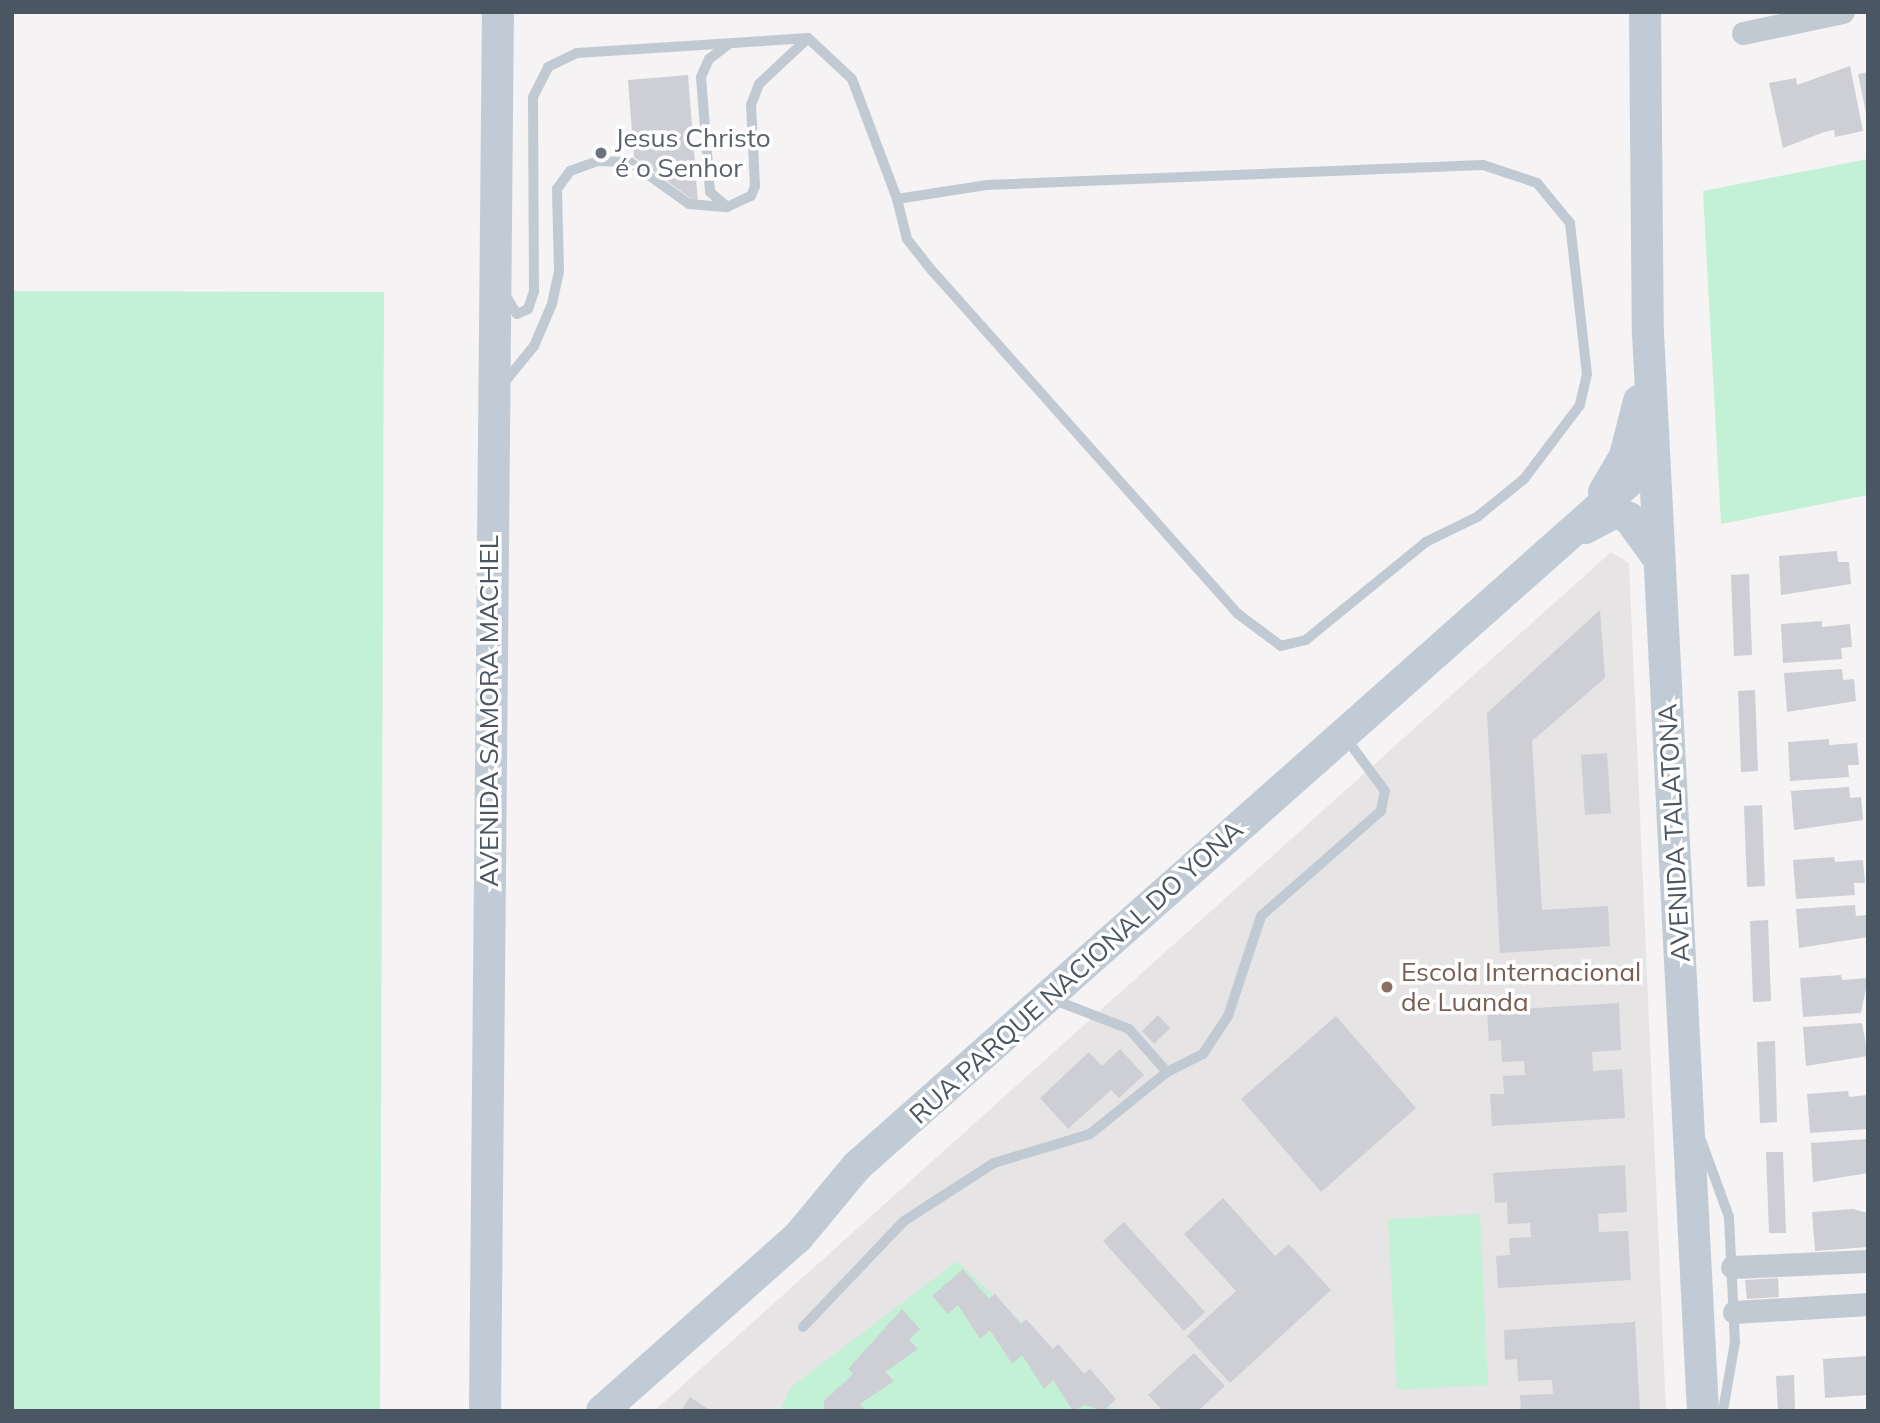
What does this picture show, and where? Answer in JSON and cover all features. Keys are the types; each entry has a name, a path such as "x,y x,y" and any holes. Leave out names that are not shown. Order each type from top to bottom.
{"main road":[{"name":"AVENIDA SAMORA MACHEL","path":"486,1408 490,405 498,12"},
{"path":"1624,12 1631,117 1643,152"},
{"path":"1560,544 1625,456 1648,333 1643,152 1645,12"},
{"name":"AVENIDA TALATONA","path":"1648,333 1703,1411"},
{"path":"1560,544 1653,460"},
{"path":"1560,544 1615,512 1644,532 1660,561"},
{"name":"RUA PARQUE NACIONAL DO YONA","path":"601,1411 798,1237 857,1166 1560,544"}],"street":[{"path":"1743,33 1843,12"},
{"path":"1732,1267 1868,1262"},
{"path":"1734,1312 1868,1304"}],"lane":[{"path":"493,260 517,314 528,309 532,273 533,97 548,67 577,53 808,38 852,79 874,124 907,239 933,272 1238,614 1281,646 1306,640 1426,542 1477,517 1515,486 1580,405 1587,374 1570,223 1558,202 1512,171 1483,165 1076,179 897,199"},
{"path":"490,405 534,346 559,272 557,189 582,166 630,162 689,205 727,207 751,196 755,186 751,105 758,84 784,54 808,38"},
{"path":"727,207 710,192 701,77 709,59 731,43"},
{"path":"803,1327 904,1221 994,1163 1090,1134 1167,1072 1203,1055 1218,1034 1261,916 1381,811 1385,791 1344,735"},
{"path":"1046,997 1129,1029 1167,1072"},
{"path":"1688,1105 1729,1217 1734,1312 1723,1411"}],"shaded area":[{"name":"Escola Internacional de Luanda","path":"1611,552 1629,563 1666,1411 654,1411"}],"green space":[{"path":"1868,159 1868,495 1721,524 1703,191"},
{"path":"12,291 384,292 380,1411 12,1411"},
{"path":"1480,1214 1488,1385 1397,1390 1388,1219"},
{"path":"957,1261 1115,1411 780,1411 790,1388"}],"building":[{"path":"1850,66 1863,131 1835,137 1834,130 1824,132 1783,148 1769,83 1796,78 1797,85"},
{"path":"1868,72 1868,118 1867,118 1858,74"},
{"path":"688,75 698,204 634,157 628,80"},
{"path":"1837,551 1838,562 1849,562 1851,584 1781,595 1779,556"},
{"path":"1749,574 1752,655 1734,656 1731,575"},
{"path":"1600,610 1605,678 1532,741 1542,910 1608,906 1610,946 1500,953 1487,713"},
{"path":"1822,621 1822,627 1850,624 1852,647 1841,648 1842,659 1783,663 1781,624"},
{"path":"1842,669 1843,680 1854,679 1856,701 1787,712 1784,673"},
{"path":"1755,690 1758,771 1741,772 1738,691"},
{"path":"1829,739 1829,745 1857,743 1859,765 1848,765 1849,777 1790,781 1788,742"},
{"path":"1607,753 1611,813 1585,815 1581,755"},
{"path":"1849,787 1850,798 1861,797 1863,820 1794,830 1791,791"},
{"path":"1762,805 1765,886 1747,887 1744,806"},
{"path":"1834,857 1835,862 1863,860 1865,883 1854,883 1855,895 1796,899 1793,860"},
{"path":"1855,905 1856,916 1867,915 1868,937 1799,948 1796,909"},
{"path":"1768,920 1771,1001 1753,1002 1750,921"},
{"path":"1841,975 1842,980 1868,978 1861,1013 1803,1017 1800,978"},
{"path":"1619,1003 1621,1050 1592,1052 1593,1071 1622,1069 1625,1118 1492,1126 1490,1094 1504,1094 1503,1076 1525,1075 1524,1061 1502,1062 1501,1040 1489,1041 1487,1011"},
{"path":"1158,1015 1170,1028 1154,1044 1142,1031"},
{"path":"1336,1016 1416,1108 1321,1192 1241,1099"},
{"path":"1862,1023 1868,1056 1806,1066 1803,1027"},
{"path":"1775,1041 1777,1122 1760,1123 1757,1042"},
{"path":"1120,1049 1144,1075 1119,1098 1111,1090 1068,1129 1040,1098 1089,1052 1102,1066"},
{"path":"1848,1091 1849,1097 1868,1095 1868,1129 1810,1133 1807,1094"},
{"path":"1868,1139 1868,1173 1813,1182 1811,1143"},
{"path":"1766,1152 1783,1152 1786,1233 1769,1233"},
{"path":"1625,1165 1627,1212 1598,1214 1599,1232 1628,1231 1631,1280 1498,1288 1496,1256 1510,1255 1509,1238 1531,1237 1530,1223 1508,1224 1507,1202 1495,1203 1493,1173"},
{"path":"1223,1198 1275,1256 1289,1244 1331,1290 1230,1383 1187,1336 1236,1291 1184,1234"},
{"path":"1853,1209 1868,1213 1868,1247 1815,1251 1812,1212"},
{"path":"1124,1222 1205,1312 1184,1331 1103,1241"},
{"path":"963,1269 989,1299 995,1294 1021,1324 1026,1319 1053,1349 1058,1344 1084,1374 1090,1369 1116,1399 1103,1411 1085,1405 1073,1411 1053,1380 1044,1389 1022,1355 1012,1364 990,1330 980,1339 958,1305 948,1314 932,1296"},
{"path":"1778,1278 1779,1297 1747,1299 1745,1280"},
{"path":"902,1309 920,1329 909,1340 918,1349 885,1372 894,1381 860,1404 867,1411 824,1411 824,1401 853,1374 848,1369"},
{"path":"1635,1322 1640,1411 1521,1411 1520,1395 1553,1394 1552,1380 1518,1381 1517,1359 1505,1360 1504,1330"},
{"path":"1194,1353 1225,1386 1198,1411 1163,1411 1148,1395"},
{"path":"1868,1356 1867,1395 1825,1398 1823,1359"},
{"path":"1794,1375 1795,1411 1778,1411 1776,1376"},
{"path":"690,1397 711,1411 681,1411"}],"place":[{"name":"Jesus Christo é o Senhor","path":"601,153"},
{"name":"Escola Internacional de Luanda","path":"1387,987"}]}
